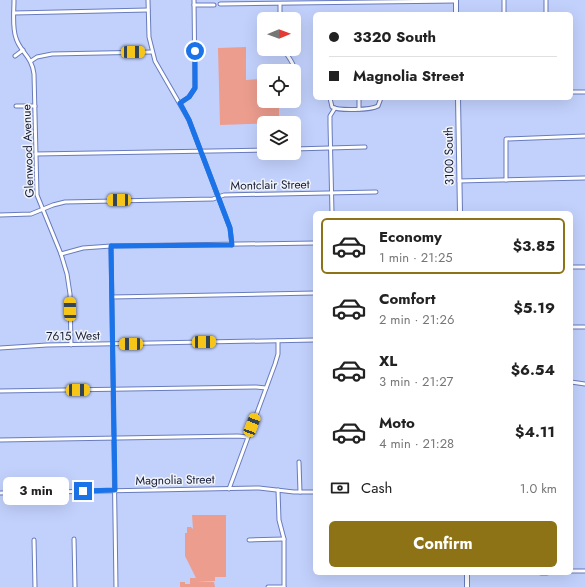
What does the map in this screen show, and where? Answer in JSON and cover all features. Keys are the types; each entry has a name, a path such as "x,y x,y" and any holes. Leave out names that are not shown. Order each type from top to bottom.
{"street":[{"name":"Glenwood Avenue","path":"14,0 14,32 23,50 31,61 34,74 37,195 61,254 69,283 71,345"},
{"path":"148,0 149,37 152,52 160,70 189,120 231,232 232,245"},
{"path":"180,103 189,97 195,88 194,0"},
{"path":"220,4 456,0 456,12"},
{"path":"504,0 504,12"},
{"path":"546,0 546,12"},
{"path":"280,4 280,12"},
{"path":"194,5 214,5"},
{"path":"14,13 148,10"},
{"path":"15,56 23,50"},
{"path":"31,61 52,54 152,52"},
{"path":"573,92 585,92"},
{"path":"331,100 333,108 330,120 332,211"},
{"path":"359,100 359,108"},
{"path":"333,108 376,107 381,100"},
{"name":"3100 South","path":"458,100 460,211"},
{"path":"16,106 35,106"},
{"path":"506,180 506,139 585,136"},
{"path":"301,149 365,147"},
{"path":"36,154 257,150"},
{"path":"459,180 585,178"},
{"name":"Montclair Street","path":"0,215 31,214 65,202 213,199 224,195 376,192"},
{"path":"61,254 83,248 111,246 313,243"},
{"path":"111,246 116,587"},
{"path":"573,268 585,267"},
{"path":"112,297 313,293"},
{"path":"573,327 585,327"},
{"name":"7615 West","path":"0,348 313,340"},
{"path":"229,489 277,359 278,341"},
{"path":"573,382 585,384"},
{"path":"0,391 266,388"},
{"path":"0,440 248,437"},
{"path":"299,462 300,492"},
{"name":"Magnolia Street","path":"0,493 266,488 313,492"},
{"path":"268,587 284,587 284,539 279,520 278,490"},
{"path":"74,539 75,587"},
{"path":"249,540 284,539"},
{"path":"34,540 34,587"},
{"path":"573,571 585,571"},
{"path":"467,575 467,587"}],"shaded area":[{"path":"246,47 246,80 257,79 257,108 279,108 279,116 257,116 257,124 220,125 218,48"},
{"path":"192,515 226,515 226,577 215,577 215,581 196,581 214,582 215,587 180,587 180,582 190,584 190,578 196,578 185,556 185,533 187,533 187,527 191,527 193,529"}],"route":[{"path":"83,491 115,490 111,246 232,245 230,228 189,120 180,103 189,97 195,88 195,51"}]}
